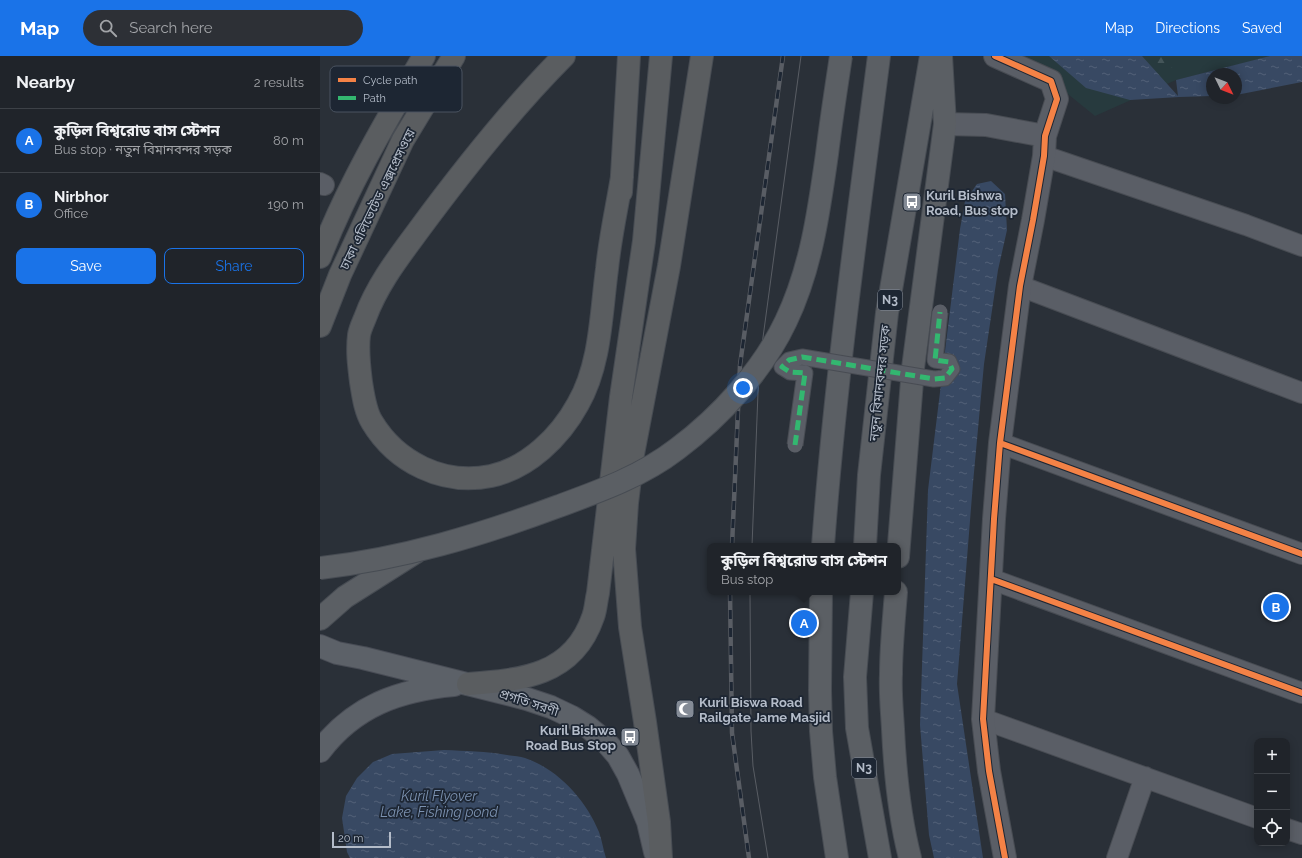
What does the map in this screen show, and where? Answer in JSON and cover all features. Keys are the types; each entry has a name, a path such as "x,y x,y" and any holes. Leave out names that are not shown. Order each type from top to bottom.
{"highway":[{"name":"ঢাকা এলিভেটেড এক্সপ্রেসওয়ে","path":"418,66 424,56"},
{"name":"ঢাকা এলিভেটেড এক্সপ্রেসওয়ে","path":"448,66 454,56"},
{"path":"564,56 527,95 435,208 389,270 369,305 359,333 358,362 363,393 371,420 391,446 408,460 428,471 448,477 473,478 492,476 513,468 534,456 552,440 566,423 579,403 590,376 599,339 607,266 622,177"},
{"path":"621,397 617,339 622,177 629,56"},
{"path":"468,684 498,682 525,677 553,667 568,656 583,638 593,617 598,593 621,397 644,241 661,56"},
{"path":"661,858 658,822 645,722 630,627 624,549 627,503 633,454 669,266 702,56"},
{"path":"320,568 380,560 416,551 509,524 611,486 632,476 676,449 713,419 731,400 775,342 786,321 803,277 811,250 818,216 841,56"},
{"path":"823,543 838,380 879,56"},
{"name":"নতুন বিমানবন্দর সড়ক","path":"865,543 869,475 887,313 931,56"},
{"path":"899,543 913,368 944,124 941,56"},
{"name":"ঢাকা এলিভেটেড এক্সপ্রেসওয়ে","path":"320,257 350,189 391,112"},
{"name":"ঢাকা এলিভেটেড এক্সপ্রেসওয়ে","path":"320,326 340,275 404,140 421,112"},
{"path":"320,619 344,597 416,551"},
{"path":"821,595 821,730 825,777 837,858"},
{"name":"N3","path":"862,595 855,677 857,728 880,858"},
{"path":"896,595 890,675 896,775 904,834 910,858"}],"main road":[{"name":"প্রগতি সরণী","path":"320,646 338,653 527,699 551,707 572,717 605,741 618,756 628,774 648,822 657,858"},
{"path":"320,752 346,723 372,705 432,687 468,684"}],"street":[{"path":"995,56 1051,81 1057,100 1045,146 1020,286 1000,443 994,519 984,719 989,771 1006,858"},
{"path":"944,124 986,125 1045,146 1238,223 1302,246"},
{"path":"1020,286 1302,393"},
{"path":"795,445 805,373 790,372 782,367 789,360 802,357 934,379 945,378 952,369 949,362 935,360 940,312"},
{"path":"1000,443 1302,554"},
{"path":"992,579 1302,693"},
{"path":"984,719 1254,817"},
{"path":"1117,858 1145,777"},
{"path":"1290,830 1302,834"}],"green space":[{"path":"1021,56 1272,56 1224,68 1206,68 1206,72 1176,80 1095,116"},
{"path":"1142,56 1174,56 1177,64 1168,70 1156,71"}],"water":[{"path":"1049,56 1142,56 1178,96 1176,80 1206,72 1206,96 1130,100 1086,88"},
{"path":"1270,56 1302,56 1302,82 1242,94 1242,68 1223,68"},
{"path":"991,181 1005,194 1007,230 998,270 984,364 957,684 983,858 934,858 929,835 920,725 928,490 960,229 965,201 977,184"},
{"name":"Kuril Flyover Lake, Fishing pond","path":"444,750 483,752 521,757 537,763 549,770 570,787 587,808 599,832 606,858 350,858 347,852 342,818 346,796 357,778 373,762 392,754"}],"tram line":[{"path":"752,543 759,367 801,56"},
{"path":"750,595 751,731 753,766 768,858"}],"railway":[{"path":"732,543 740,365 783,56"},
{"path":"730,595 732,733 749,858"}],"marked path":[{"path":"795,445 805,373 790,372 782,367 789,360 802,357 934,379 945,378 952,369 949,362 935,360 940,312"}],"cycle path":[{"path":"995,56 1051,81 1057,99 1045,136 1044,156 1020,286 1000,443 994,519 983,719 989,771 1005,858"},
{"path":"1000,443 1302,554"},
{"path":"991,579 1302,693"}],"place":[{"name":"Kuril Bishwa Road, Bus stop","path":"912,202"},
{"name":"Nirbhor","path":"1276,607"},
{"name":"কুড়িল বিশ্বরোড বাস স্টেশন","path":"804,623"},
{"name":"Kuril Biswa Road Railgate Jame Masjid","path":"685,709"},
{"name":"Kuril Bishwa Road Bus Stop","path":"630,737"}]}
